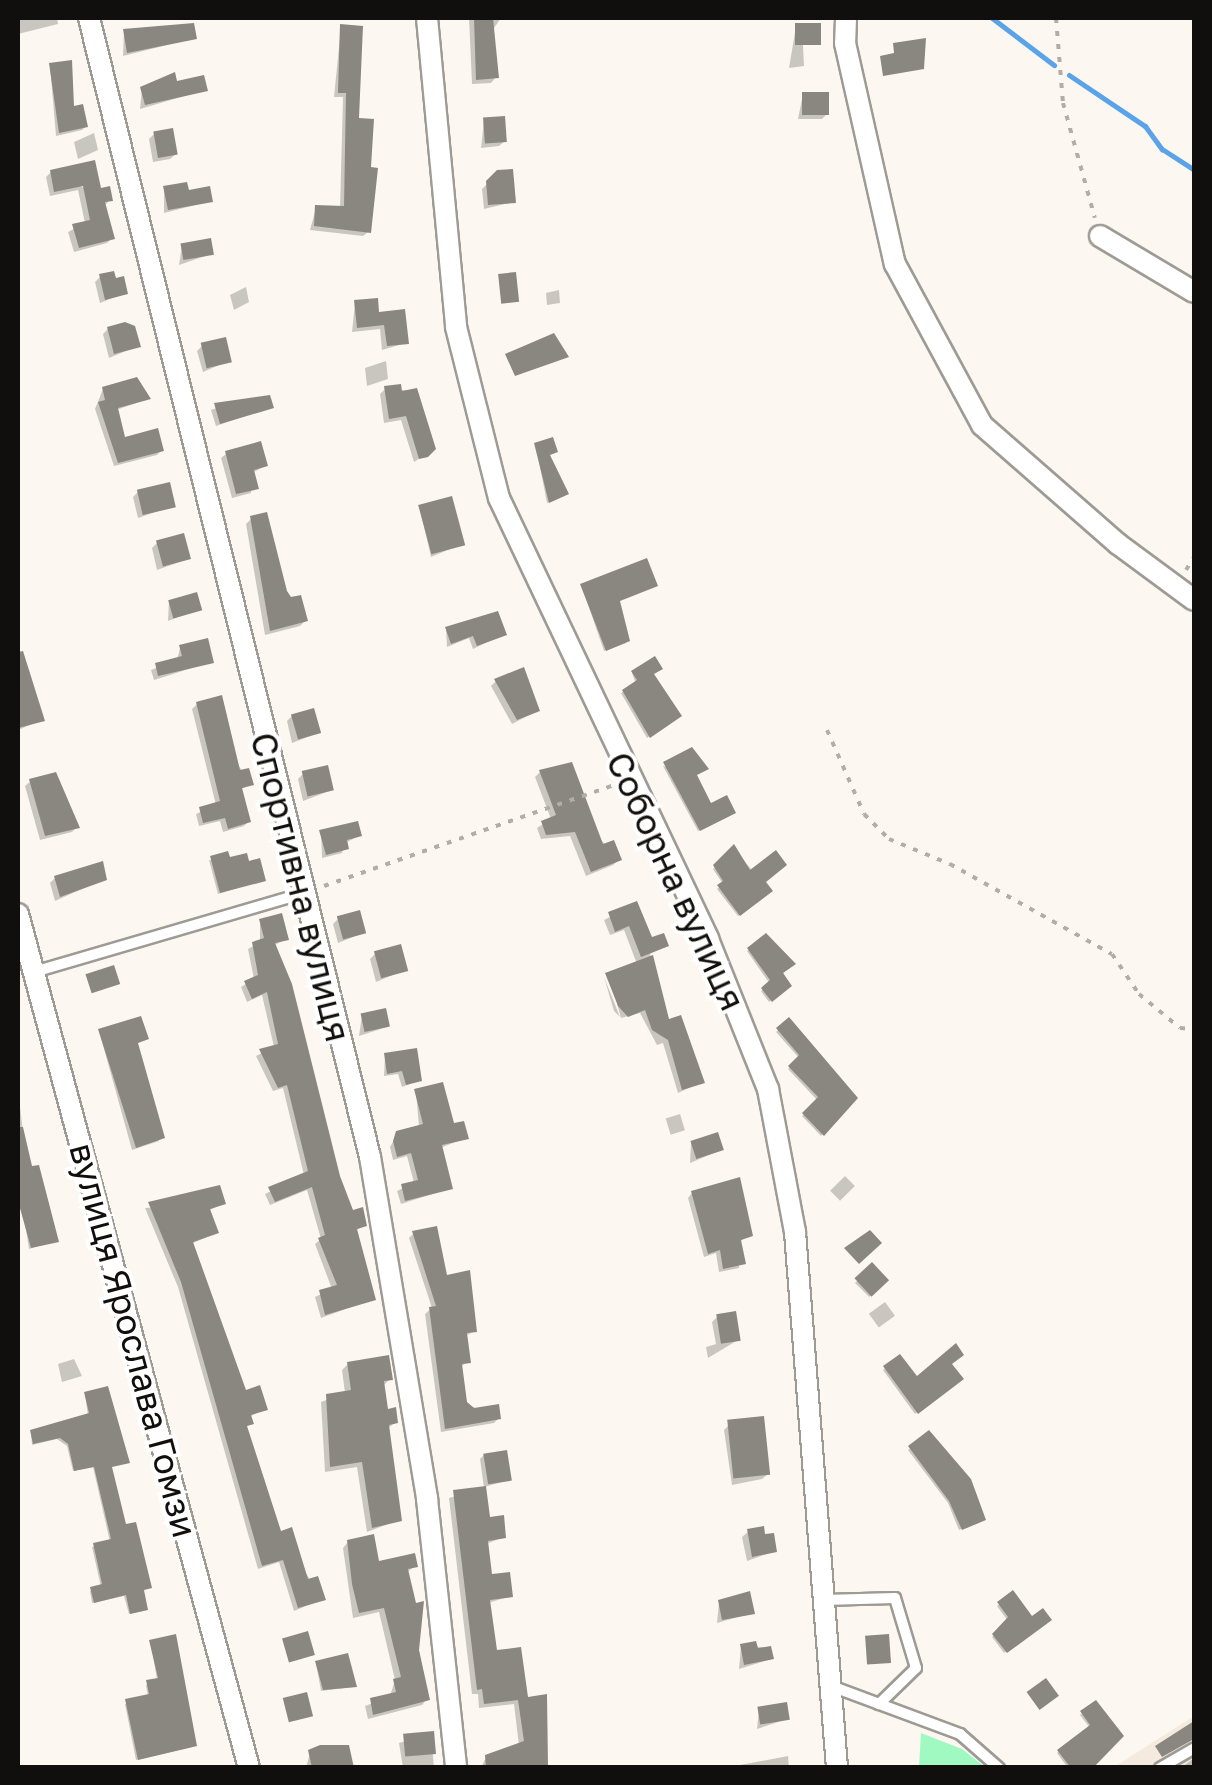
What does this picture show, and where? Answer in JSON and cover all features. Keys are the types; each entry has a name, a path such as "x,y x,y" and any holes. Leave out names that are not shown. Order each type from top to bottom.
{"street":[{"name":"Спортивна вулиця","path":"89,18 300,894 370,1157 427,1499 456,1768"},
{"name":"Соборна вулиця","path":"427,18 456,327 499,498 708,939 768,1089 795,1232 837,1768"},
{"path":"846,18 844,43 895,264 982,425 1118,544 1194,600"},
{"path":"1100,236 1194,292"},
{"name":"вулиця Ярослава Гомзи","path":"18,914 249,1768"}],"lane":[{"path":"34,972 300,894"},
{"path":"824,1600 896,1598 916,1668 879,1704"},
{"path":"830,1686 960,1734 999,1768"},
{"path":"1160,1768 1194,1748"}],"path":[{"path":"1056,18 1063,103 1100,236"},
{"path":"827,730 864,814 889,839 1042,912 1112,954 1139,994 1180,1028 1194,1030"},
{"path":"300,894 630,780"}],"shaded area":[{"path":"1194,1716 1194,1767 1114,1767"}],"green space":[{"path":"921,1733 962,1749 985,1767 919,1767"}],"building":[{"path":"474,18 493,18 499,78 476,80"},
{"path":"194,23 197,39 127,53 123,29"},
{"path":"795,23 821,23 821,45 795,45"},
{"path":"340,24 363,26 359,118 374,119 371,167 378,168 371,233 314,226 315,205 344,206 346,93 338,93"},
{"path":"926,38 924,69 883,76 880,56 894,53 893,43"},
{"path":"72,60 74,106 83,104 88,127 59,133 49,63"},
{"path":"175,72 177,81 204,75 208,91 145,105 140,87"},
{"path":"802,92 829,92 829,115 802,115"},
{"path":"505,116 507,142 485,143 483,118"},
{"path":"173,128 178,155 158,158 153,131"},
{"path":"95,160 101,188 110,186 113,201 105,202 115,239 79,248 72,224 90,220 83,186 54,192 50,170"},
{"path":"513,169 516,203 488,205 486,181 497,170"},
{"path":"187,182 189,190 210,186 213,202 168,210 163,186"},
{"path":"211,238 214,255 183,260 180,243"},
{"path":"114,271 116,278 124,276 128,294 105,300 99,274"},
{"path":"516,272 519,302 501,304 498,274"},
{"path":"378,298 379,312 405,309 409,344 387,346 384,325 357,328 354,300"},
{"path":"125,322 135,326 141,347 114,354 107,327"},
{"path":"554,333 569,357 515,376 505,354"},
{"path":"226,337 232,362 207,368 201,343"},
{"path":"137,377 151,399 118,408 125,437 158,428 164,451 118,463 98,402 105,400 102,387"},
{"path":"401,384 402,391 417,388 436,449 428,457 419,459 406,416 389,419 384,386"},
{"path":"270,395 274,408 220,424 214,403"},
{"path":"553,437 558,452 550,455 569,494 549,503 534,443"},
{"path":"261,441 268,466 254,470 259,489 236,494 225,451"},
{"path":"170,482 176,507 143,515 137,490"},
{"path":"452,496 465,545 431,554 418,505"},
{"path":"267,512 287,591 291,597 301,595 308,621 270,631 250,516"},
{"path":"184,533 191,559 163,567 156,541"},
{"path":"647,558 658,586 620,601 630,641 606,651 580,584"},
{"path":"197,592 202,610 173,619 168,600"},
{"path":"498,611 507,635 477,646 473,636 451,644 445,627"},
{"path":"208,638 214,663 158,676 155,663 182,656 179,645"},
{"path":"23,651 45,721 18,728 18,652"},
{"path":"655,656 663,669 654,674 682,716 650,738 622,690 637,680 631,671"},
{"path":"524,667 540,711 517,720 494,679"},
{"path":"222,695 240,770 249,768 254,785 242,788 251,822 228,829 225,818 203,823 199,807 220,801 196,702"},
{"path":"314,708 321,733 298,740 291,715"},
{"path":"692,747 709,769 697,775 711,803 727,795 736,813 700,831 663,762"},
{"path":"572,762 603,844 614,840 622,860 591,872 575,832 546,835 541,821 556,815 539,770"},
{"path":"328,765 334,790 308,796 302,771"},
{"path":"56,772 80,828 45,836 29,779"},
{"path":"358,821 362,836 347,840 349,849 326,855 319,830"},
{"path":"734,844 750,870 776,850 787,865 766,882 773,891 740,916 717,885 723,881 713,865"},
{"path":"228,851 230,857 247,853 249,861 260,858 266,881 220,893 210,856"},
{"path":"103,861 107,880 60,897 54,876"},
{"path":"637,901 652,937 664,933 669,946 641,957 629,926 615,932 608,912"},
{"path":"360,910 366,933 343,939 337,916"},
{"path":"282,913 289,940 275,943 292,984 340,1176 353,1210 363,1207 367,1226 357,1229 376,1300 325,1315 319,1290 337,1285 318,1238 325,1235 312,1187 275,1202 268,1187 308,1171 287,1085 278,1088 259,1049 278,1044 267,992 252,999 244,981 258,975 252,942 264,938 259,919"},
{"path":"766,933 796,964 783,973 792,986 772,1002 761,988 770,980 747,948"},
{"path":"401,944 408,971 381,978 374,951"},
{"path":"653,955 669,1019 681,1015 705,1083 682,1090 668,1040 652,1030 645,1010 628,1017 618,1006 605,973"},
{"path":"114,965 120,984 92,993 85,974"},
{"path":"386,1008 390,1027 365,1032 361,1013"},
{"path":"141,1016 149,1039 138,1043 165,1138 136,1148 98,1029"},
{"path":"789,1017 858,1098 824,1136 802,1113 818,1097 788,1066 799,1055 776,1028"},
{"path":"417,1048 422,1081 406,1085 402,1071 387,1074 384,1053"},
{"path":"443,1082 454,1123 464,1121 469,1139 442,1145 453,1189 405,1201 401,1184 418,1180 411,1153 397,1157 393,1141 396,1131 423,1124 414,1089"},
{"path":"18,1127 23,1127 32,1166 39,1165 59,1242 31,1248 18,1201"},
{"path":"718,1132 724,1150 696,1159 690,1141"},
{"path":"740,1177 753,1236 741,1240 746,1264 723,1269 720,1250 708,1254 691,1191"},
{"path":"220,1185 226,1204 210,1209 219,1233 193,1242 246,1390 260,1385 268,1410 251,1415 254,1424 247,1426 281,1531 292,1527 308,1579 318,1576 326,1600 298,1608 283,1560 262,1566 181,1282 148,1202"},
{"path":"437,1226 447,1275 470,1270 477,1332 467,1333 471,1363 462,1364 467,1402 474,1408 499,1404 501,1419 445,1429 429,1307 436,1306 412,1231"},
{"path":"870,1230 882,1243 859,1264 844,1248"},
{"path":"872,1262 889,1280 871,1297 854,1278"},
{"path":"736,1311 741,1341 721,1344 716,1314"},
{"path":"956,1343 964,1355 952,1364 964,1379 918,1414 883,1366 900,1354 917,1376"},
{"path":"389,1355 393,1380 384,1381 388,1409 396,1407 398,1423 389,1425 402,1521 372,1528 362,1462 330,1467 326,1394 351,1390 347,1362"},
{"path":"108,1386 130,1463 112,1467 126,1524 136,1522 152,1588 144,1590 148,1610 130,1614 126,1595 94,1603 90,1587 102,1584 93,1543 111,1539 94,1467 74,1471 68,1444 60,1438 33,1444 30,1430 89,1413 84,1392"},
{"path":"764,1416 770,1475 733,1479 727,1420"},
{"path":"929,1430 971,1479 986,1520 962,1530 949,1501 908,1446"},
{"path":"507,1450 512,1481 488,1484 483,1454"},
{"path":"486,1486 490,1517 504,1515 506,1538 488,1541 492,1574 510,1572 513,1597 490,1600 497,1650 521,1647 528,1697 547,1694 548,1766 486,1768 485,1755 524,1741 518,1700 484,1704 482,1689 477,1690 453,1490"},
{"path":"764,1526 765,1534 774,1533 777,1552 752,1557 747,1529"},
{"path":"374,1534 379,1561 415,1553 418,1567 408,1569 416,1603 424,1601 419,1650 430,1700 373,1715 370,1698 396,1692 393,1679 401,1677 384,1608 359,1613 352,1584 347,1540"},
{"path":"1013,1590 1032,1616 1043,1608 1052,1620 1007,1653 992,1634 1008,1617 997,1602"},
{"path":"750,1591 755,1614 722,1620 718,1600"},
{"path":"308,1631 315,1655 289,1662 282,1638"},
{"path":"176,1634 197,1746 138,1760 125,1699 149,1694 146,1680 158,1678 149,1640"},
{"path":"889,1634 891,1663 867,1665 865,1636"},
{"path":"756,1641 758,1648 771,1646 774,1659 744,1665 740,1644"},
{"path":"348,1653 357,1687 323,1690 315,1661"},
{"path":"1046,1678 1059,1696 1040,1710 1027,1692"},
{"path":"307,1692 313,1716 289,1722 283,1698"},
{"path":"1096,1700 1124,1736 1093,1768 1071,1768 1057,1750 1090,1725 1080,1711"},
{"path":"787,1702 790,1720 760,1724 757,1707"},
{"path":"1194,1721 1194,1739 1162,1757 1155,1746"},
{"path":"434,1731 436,1754 405,1757 403,1734"},
{"path":"320,1745 349,1745 354,1768 312,1768 308,1750"}],"waterway":[{"path":"992,18 1054,65"},
{"path":"1069,75 1145,126 1162,149 1194,170"}]}
